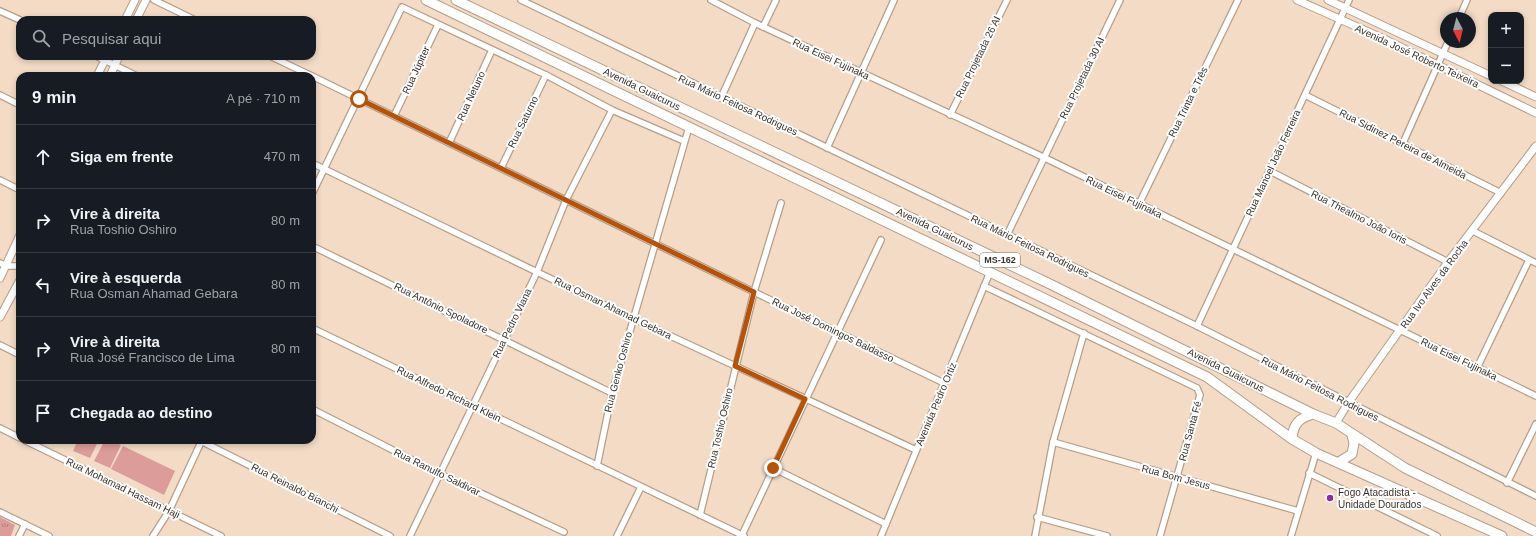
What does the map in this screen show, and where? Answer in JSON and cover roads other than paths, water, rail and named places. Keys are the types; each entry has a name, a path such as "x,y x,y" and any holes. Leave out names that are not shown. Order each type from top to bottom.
{"main road":[{"name":"Avenida Guaicurus","path":"426,0 1207,377 1292,439 1316,453 1502,536"},
{"name":"Avenida Guaicurus","path":"456,0 1050,284 1313,414 1336,423 1352,435 1405,468 1536,532"},
{"path":"1292,439 1295,424 1302,417 1313,414"},
{"path":"1339,462 1352,454 1354,442 1352,435"}],"street":[{"path":"127,16 135,0"},
{"path":"138,16 146,0"},
{"path":"154,0 187,16"},
{"name":"Rua Mário Feitosa Rodrigues","path":"521,0 721,98 1197,326 1507,483 1536,496"},
{"name":"Rua Eisei Fujinaka","path":"711,0 763,27 1043,157 1536,396"},
{"path":"763,27 776,0"},
{"path":"827,148 860,72 894,0"},
{"name":"Rua Projetada 26 AI","path":"950,115 1007,0"},
{"name":"Rua Projetada 30 AI","path":"1007,235 1043,157 1120,0"},
{"name":"Rua Trinta e Três","path":"1139,204 1238,0"},
{"name":"Avenida José Roberto Teixeira","path":"1297,0 1340,21 1382,38 1536,113"},
{"name":"Avenida José Roberto Teixeira","path":"1328,0 1488,75"},
{"name":"Rua Manoel João Ferreira","path":"1197,326 1349,0"},
{"path":"1462,12 1467,0"},
{"path":"316,186 402,7 546,75 612,110 684,142"},
{"path":"0,11 16,18"},
{"path":"721,98 755,22"},
{"name":"Rua Júpiter","path":"394,116 438,24"},
{"path":"1403,143 1446,48"},
{"name":"Rua Netuno","path":"449,143 492,50"},
{"path":"99,72 105,60"},
{"path":"109,60 129,72"},
{"path":"112,72 117,60"},
{"name":"Rua José Domingos Baldasso","path":"278,60 304,72"},
{"name":"Rua Saturno","path":"500,168 546,75"},
{"name":"Rua José Domingos Baldasso","path":"316,78 836,332 944,383"},
{"path":"1508,84 1536,97"},
{"path":"0,95 16,103"},
{"name":"Rua Sidinez Pereira de Almeida","path":"1305,95 1501,193"},
{"name":"Rua Pedro Viana","path":"410,536 537,272 566,200 612,110"},
{"name":"Rua Genko Oshiro","path":"597,466 612,393 632,318 684,142 690,127"},
{"name":"Rua Ivo Alves da Rocha","path":"1336,423 1348,403 1448,262 1536,146"},
{"name":"Rua Osman Ahamad Gebara","path":"316,165 632,318 916,450"},
{"name":"Rua Thealmo João Ioris","path":"1270,171 1448,262"},
{"path":"0,180 16,188"},
{"name":"Rua Toshio Oshiro","path":"700,515 754,292 781,203"},
{"path":"1473,231 1536,263"},
{"path":"597,466 743,536 836,332 881,240"},
{"path":"0,278 3,264 16,242"},
{"name":"Rua Antônio Spoladore","path":"316,248 612,393"},
{"path":"1477,368 1528,260"},
{"path":"3,264 16,266"},
{"name":"Avenida Pedro Ortiz","path":"881,536 990,272"},
{"path":"984,286 1084,333 1053,442 1035,536"},
{"path":"0,317 16,287"},
{"name":"Rua Alfredo Richard Klein","path":"316,330 597,466"},
{"name":"Rua Santa Fé","path":"1084,333 1197,388 1200,395 1178,478 1160,536"},
{"path":"0,345 16,353"},
{"name":"Rua Ranulfo Saldivar","path":"316,411 440,474 564,532"},
{"path":"1507,483 1536,424"},
{"path":"0,428 16,436"},
{"name":"Rua Bom Jesus","path":"1053,442 1298,511"},
{"name":"Rua Mohamad Hassam Haji","path":"32,444 221,536"},
{"path":"153,536 169,510 199,444"},
{"name":"Rua Reinaldo Bianchi","path":"209,444 390,536"},
{"path":"1291,536 1316,453"},
{"path":"773,468 886,524"},
{"path":"1310,473 1437,536"},
{"path":"617,536 641,487"},
{"path":"0,512 49,536"},
{"path":"1038,517 1107,536"},
{"path":"19,536 25,524"}],"place":[{"name":"Fogo Atacadista - Unidade Dourados","path":"1330,498"}]}
